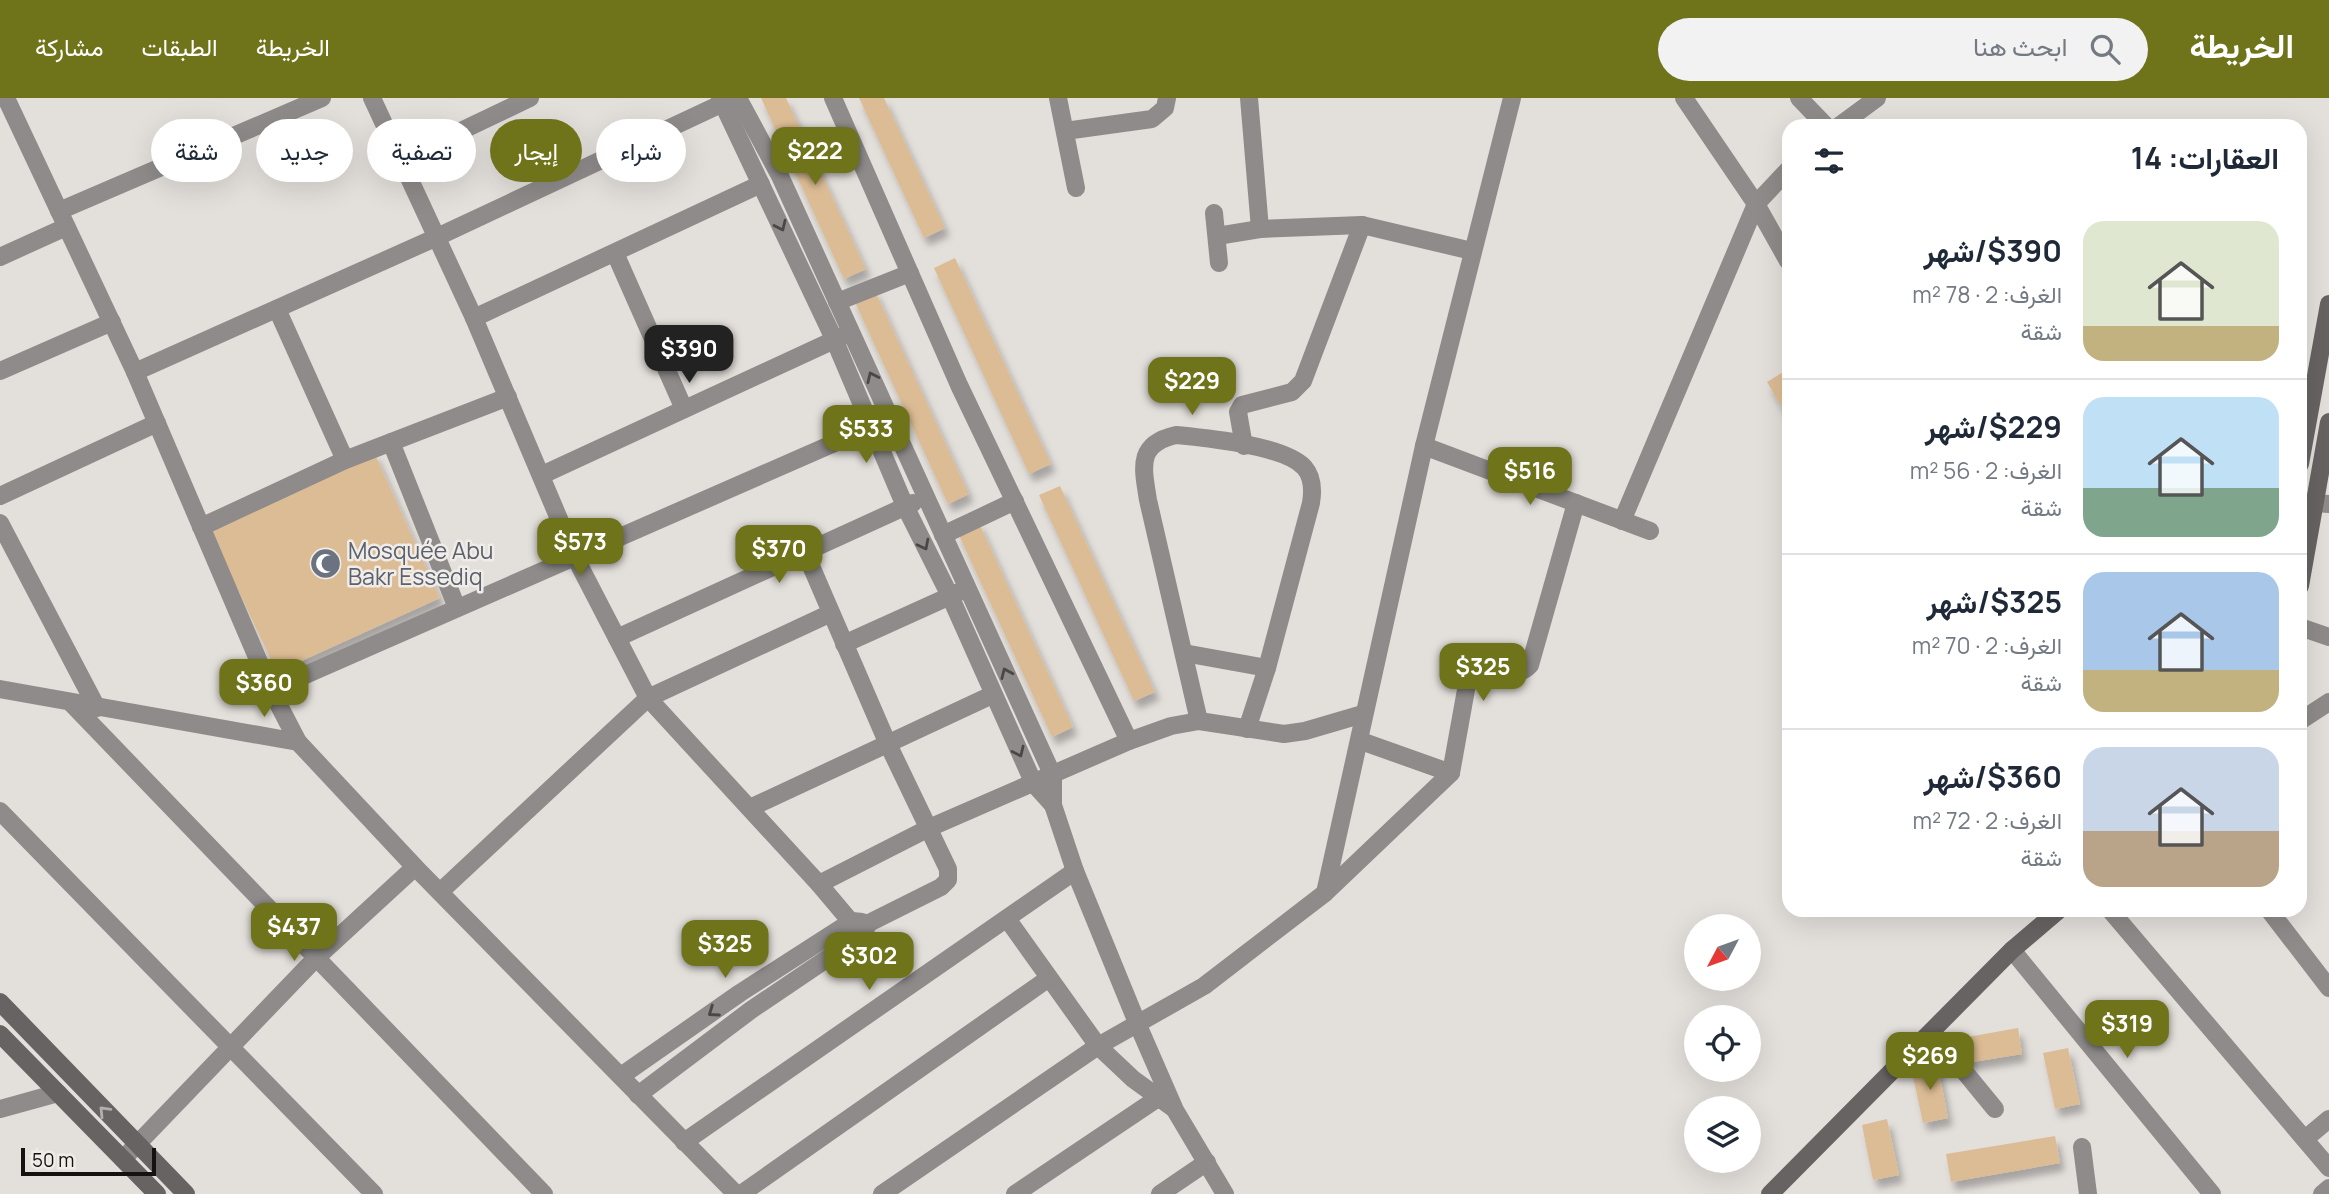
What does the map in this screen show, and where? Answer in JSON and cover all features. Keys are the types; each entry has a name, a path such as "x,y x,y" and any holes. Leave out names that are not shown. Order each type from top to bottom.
{"main road":[{"path":"2307,425 2329,304"},
{"path":"2307,544 2329,422"},
{"path":"1770,1194 2012,950 2051,917"},
{"path":"0,1002 186,1194"},
{"path":"0,1033 157,1194"}],"street":[{"path":"6,98 135,372 271,690 298,742 415,866 738,1194 1049,978"},
{"path":"0,257 62,219 323,98"},
{"path":"372,98 381,119"},
{"path":"476,124 530,98"},
{"path":"833,98 1014,501 1129,741"},
{"path":"1058,98 1076,188"},
{"path":"1065,131 1152,119 1162,112 1167,98"},
{"path":"1249,98 1260,229"},
{"path":"1325,893 1361,741 1363,713 1424,446 1513,98"},
{"path":"1684,98 1756,204 1782,250"},
{"path":"1799,98 1819,119"},
{"path":"1848,119 1877,98"},
{"path":"727,100 761,184 834,339 905,506 950,596 992,695 1034,784 1053,805"},
{"path":"135,372 435,238 727,100"},
{"path":"727,100 780,176 852,333 1053,776 1053,805 1075,872 1138,1025 1175,1110 1225,1194"},
{"path":"1622,521 1756,204 1782,176"},
{"path":"410,182 474,318 576,559 649,698 819,884 861,926"},
{"path":"474,318 761,184"},
{"path":"1214,213 1219,263"},
{"path":"1244,446 1238,412 1242,405 1292,392 1303,381 1362,225"},
{"path":"1217,236 1260,229 1362,225 1472,251"},
{"path":"615,253 684,409"},
{"path":"837,302 910,273"},
{"path":"277,309 345,460"},
{"path":"0,371 111,322"},
{"path":"542,475 852,333"},
{"path":"201,527 345,460 508,397"},
{"path":"0,496 157,423"},
{"path":"271,690 871,428"},
{"path":"1199,721 1148,500 1142,463 1146,454 1162,438 1176,435 1280,454 1305,468 1313,490 1267,668 1247,729"},
{"path":"391,442 457,608"},
{"path":"1424,446 1650,531"},
{"path":"617,638 927,498"},
{"path":"943,535 1014,501"},
{"path":"882,1194 1098,1046 1204,986 1325,893 1451,773 1470,664 1475,661 1514,673 1525,670 1530,665 1576,503"},
{"path":"0,523 97,708"},
{"path":"621,1076 740,993 861,926 941,887 948,880 948,869 887,742 805,552"},
{"path":"844,644 968,588"},
{"path":"440,891 649,698 831,613"},
{"path":"2307,629 2329,637"},
{"path":"1184,653 1267,668"},
{"path":"0,689 72,704 298,742"},
{"path":"750,808 992,695"},
{"path":"2307,716 2329,702"},
{"path":"72,704 544,1194"},
{"path":"819,884 929,828 1129,741 1171,726 1199,721 1268,733 1294,732 1363,713"},
{"path":"1361,741 1451,773"},
{"path":"0,811 233,1046 374,1194"},
{"path":"123,1159 316,958 415,866"},
{"path":"684,1142 1075,872"},
{"path":"2116,917 2329,1168"},
{"path":"2274,917 2329,988"},
{"path":"1008,920 1098,1046 1133,1079 1175,1110"},
{"path":"638,1095 861,926"},
{"path":"2012,950 2212,1194"},
{"path":"0,1033 20,1023"},
{"path":"1932,1032 1995,1109"},
{"path":"0,1109 58,1093"},
{"path":"1015,1194 1158,1098"},
{"path":"2305,1139 2329,1119"},
{"path":"2082,1147 2088,1194"},
{"path":"1160,1194 1207,1162"},
{"path":"2322,1194 2329,1188"}],"building":[{"path":"761,98 786,98 866,269 844,279"},
{"path":"859,98 884,98 945,228 924,238"},
{"path":"955,258 1051,464 1029,474 934,268"},
{"path":"874,289 969,494 948,504 853,298"},
{"path":"1782,373 1782,408 1767,382"},
{"name":"Mosquée Abu Bakr Essediq","path":"374,452 440,598 277,672 209,529"},
{"path":"1060,486 1155,692 1134,701 1039,495"},
{"path":"978,521 1073,727 1052,737 957,531"},
{"path":"2018,1028 2022,1054 1966,1063 1962,1038"},
{"path":"2068,1048 2080,1104 2055,1109 2043,1053"},
{"path":"1937,1062 1948,1118 1923,1123 1911,1067"},
{"path":"1887,1119 1899,1175 1873,1180 1862,1125"},
{"path":"2055,1136 2060,1163 1951,1182 1946,1154"}],"place":[{"name":"Mosquée Abu Bakr Essediq","path":"325,563"}]}
